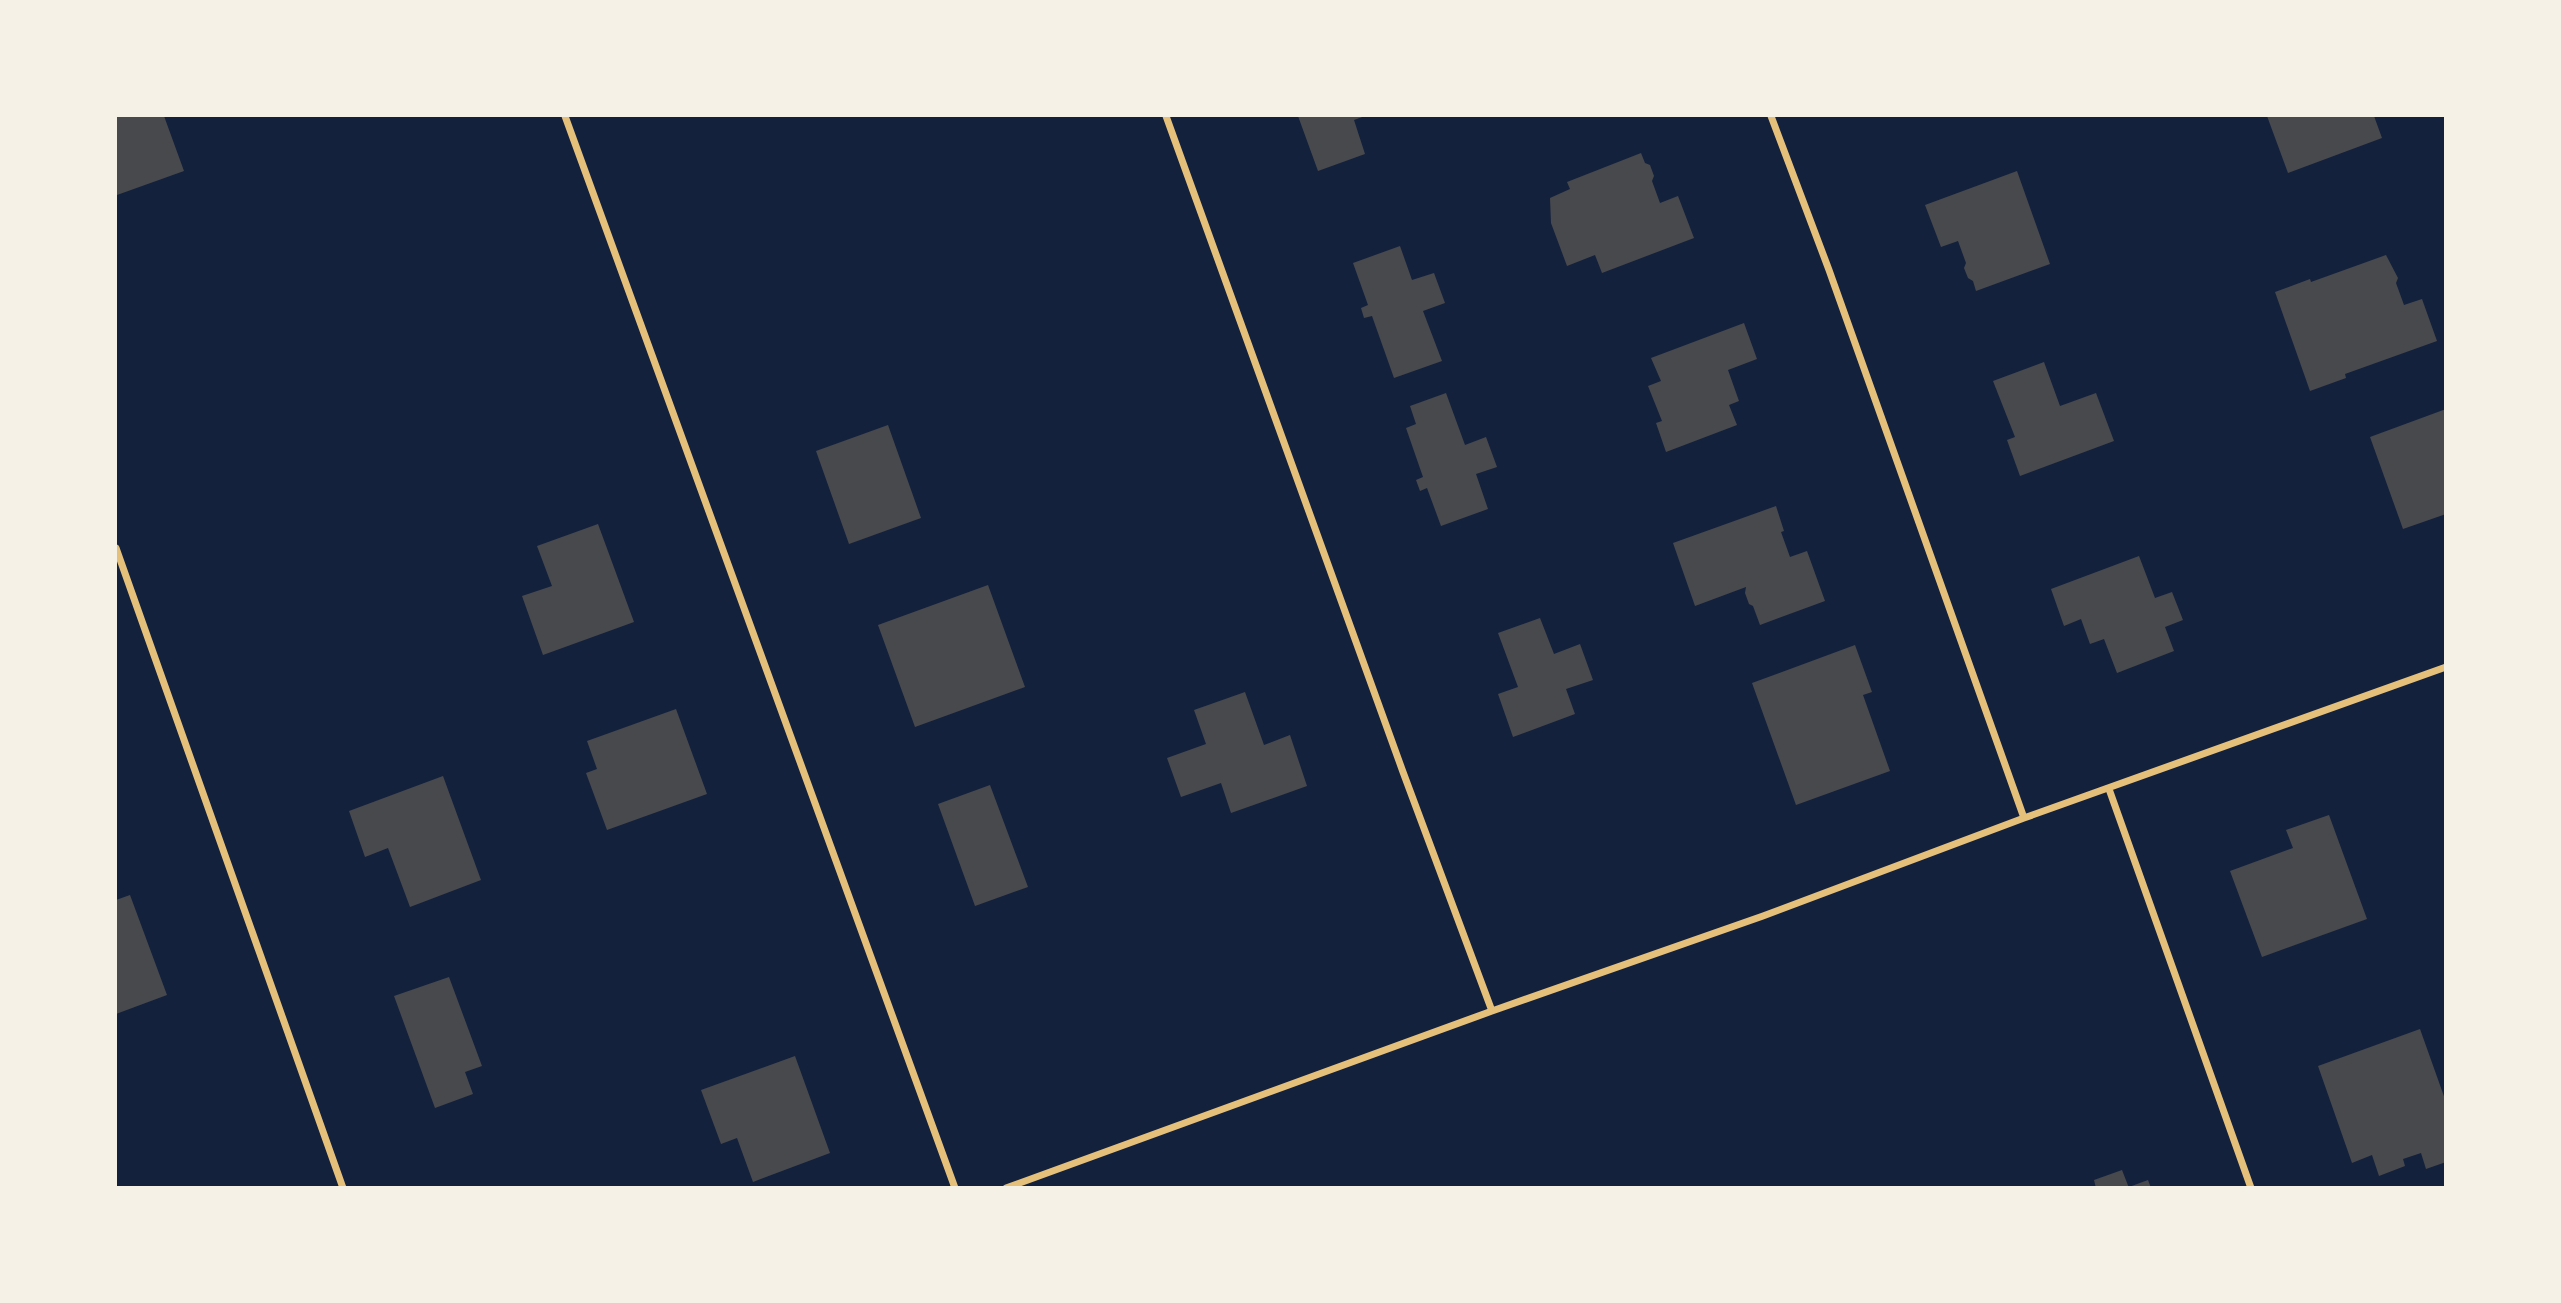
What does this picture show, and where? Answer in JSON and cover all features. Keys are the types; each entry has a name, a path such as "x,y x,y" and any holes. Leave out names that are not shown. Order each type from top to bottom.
{"street":[{"path":"565,116 954,1188"},
{"path":"1167,116 1492,1011"},
{"path":"1772,116 2024,818"},
{"path":"116,548 343,1188"},
{"path":"1006,1188 2445,667"},
{"path":"2109,789 2251,1188"}],"building":[{"path":"116,116 164,116 184,171 117,195"},
{"path":"1298,116 1365,116 1354,120 1365,154 1318,171"},
{"path":"2267,116 2374,116 2382,138 2288,173"},
{"path":"1641,153 1645,163 1650,165 1654,176 1652,181 1660,203 1678,196 1694,238 1602,273 1595,255 1567,266 1551,223 1550,198 1570,189 1567,182"},
{"path":"2017,171 2050,264 1976,291 1964,268 1966,263 1958,241 1941,247 1925,205"},
{"path":"1400,246 1412,280 1434,273 1445,303 1423,311 1442,361 1394,378 1372,316 1364,318 1361,308 1368,305 1353,263"},
{"path":"2386,255 2398,278 2396,283 2404,305 2422,299 2437,341 2345,374 2346,378 2310,391 2275,292"},
{"path":"1744,323 1757,359 1728,370 1739,401 1729,405 1737,425 1666,452 1656,423 1662,421 1648,386 1661,381 1651,358"},
{"path":"2044,362 2060,406 2096,393 2114,441 2020,476 2007,440 2015,437 1993,381"},
{"path":"1446,393 1465,445 1486,437 1497,467 1476,474 1488,509 1441,526 1427,488 1420,491 1416,480 1423,477 1406,428 1416,424 1410,406"},
{"path":"2446,409 2446,514 2403,529 2370,437"},
{"path":"888,425 921,518 849,544 816,451"},
{"path":"1776,506 1790,557 1807,551 1825,601 1760,625 1753,606 1749,604 1746,587 1695,606 1673,543"},
{"path":"598,524 634,622 543,655 522,596 552,586 537,546"},
{"path":"2139,556 2155,598 2172,592 2183,620 2165,627 2174,651 2117,673 2104,639 2090,644 2081,619 2064,626 2051,589"},
{"path":"988,585 1025,687 915,727 878,625"},
{"path":"1540,618 1554,654 1580,644 1593,680 1566,689 1575,714 1513,737 1498,694 1518,687 1498,633"},
{"path":"1855,645 1872,692 1863,695 1890,771 1796,805 1752,683"},
{"path":"1245,692 1264,745 1290,735 1307,786 1231,813 1221,783 1181,797 1167,758 1206,744 1194,710"},
{"path":"676,709 707,794 607,830 586,773 597,769 587,741"},
{"path":"443,776 481,880 410,907 388,848 365,857 349,811"},
{"path":"990,785 1028,887 975,906 938,804"},
{"path":"2329,815 2367,919 2262,957 2230,871 2293,848 2286,830"},
{"path":"130,895 167,995 116,1014 116,900"},
{"path":"449,977 482,1066 465,1072 473,1094 435,1108 394,996"},
{"path":"2420,1029 2446,1102 2446,1162 2426,1169 2421,1153 2403,1159 2405,1166 2379,1176 2372,1155 2352,1163 2318,1066"},
{"path":"795,1056 830,1153 753,1182 737,1138 721,1144 701,1090"},
{"path":"2122,1170 2129,1188 2096,1188 2094,1180"},
{"path":"2148,1180 2151,1188 2129,1188 2129,1187"}]}
